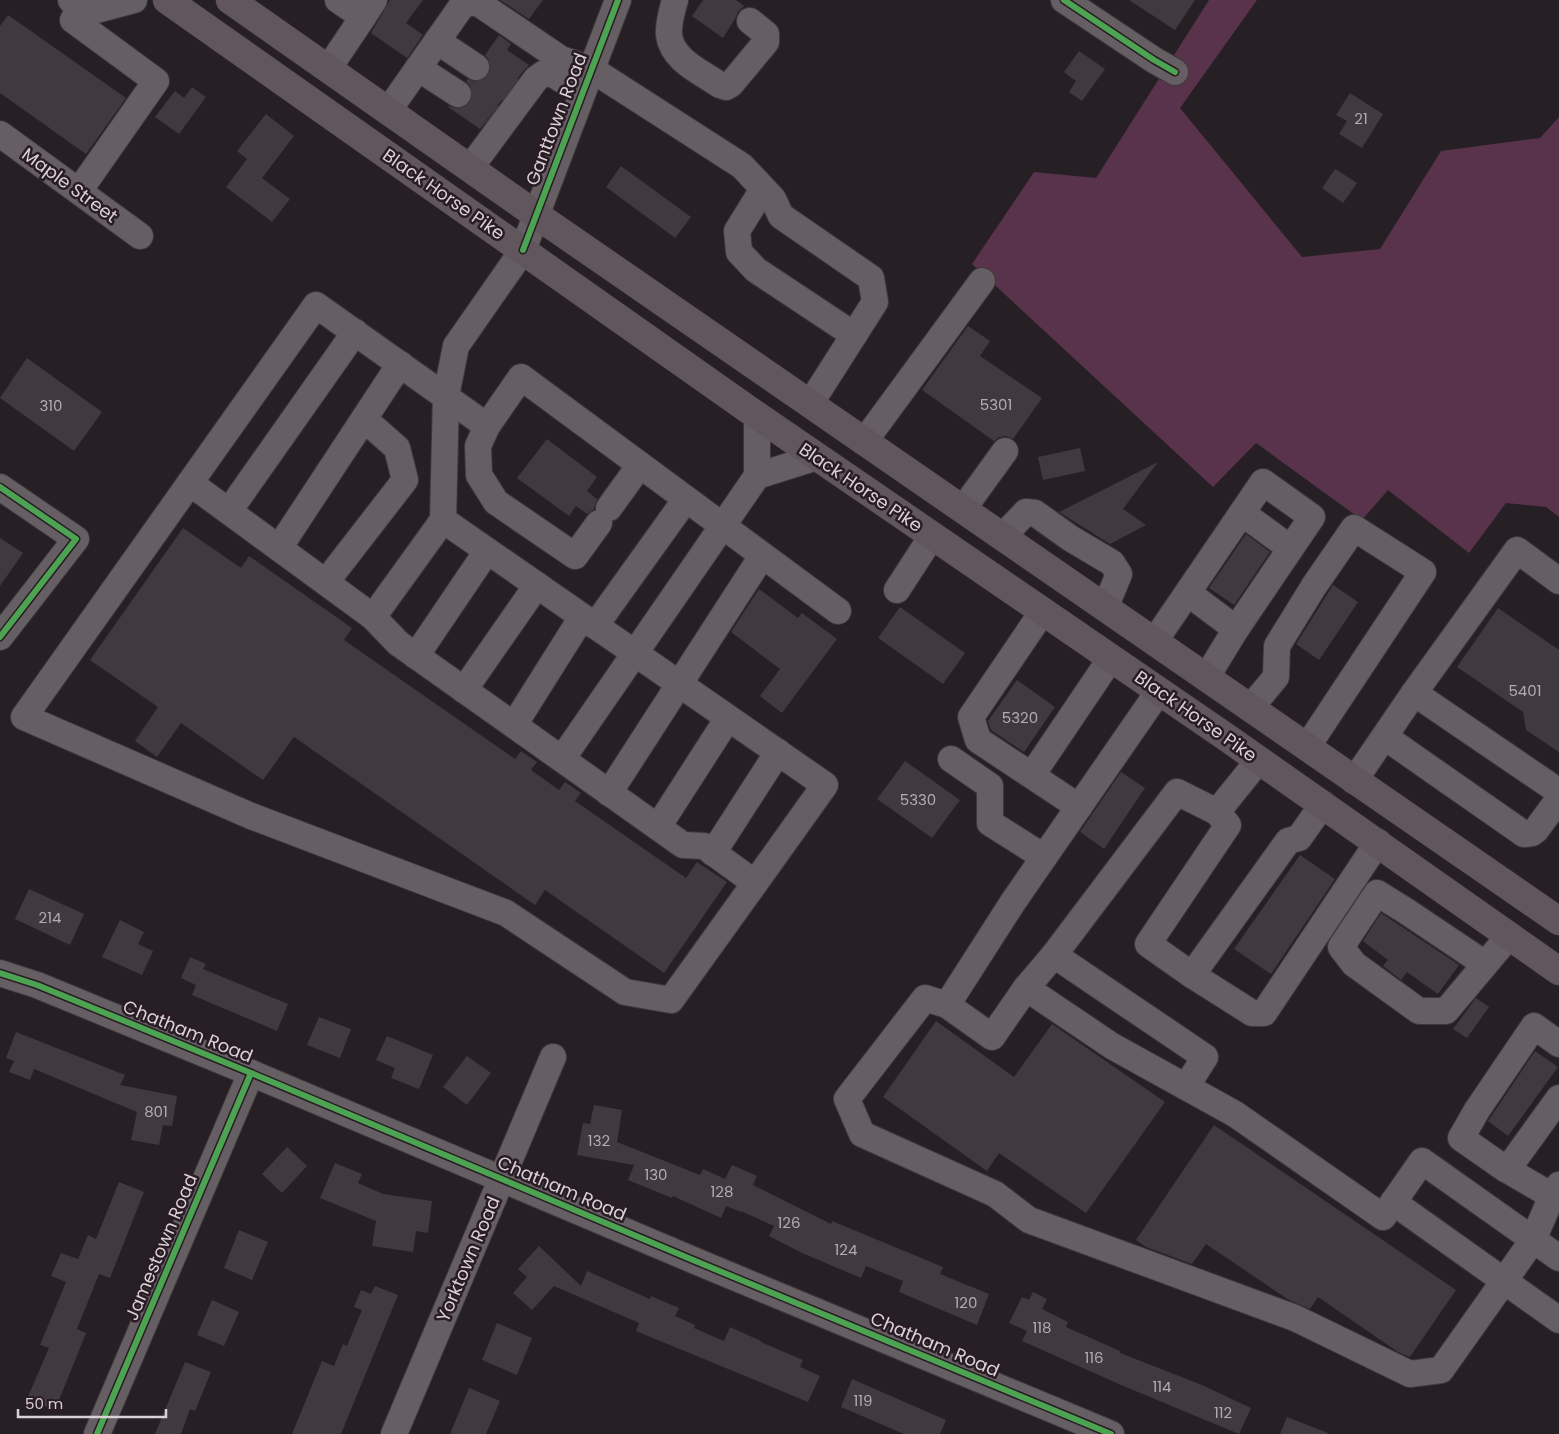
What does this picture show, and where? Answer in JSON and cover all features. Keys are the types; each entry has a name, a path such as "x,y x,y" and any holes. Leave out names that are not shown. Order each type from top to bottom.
{"highway":[{"name":"Black Horse Pike","path":"167,0 757,416 1378,842 1559,971"},
{"name":"Black Horse Pike","path":"238,2 328,69 535,214 1559,921"},
{"path":"1259,760 1274,754 1282,754 1470,878 1477,880 1494,877"}],"street":[{"path":"78,192 156,81 73,20 75,4 89,12 134,0"},
{"path":"328,69 368,8 338,0"},
{"name":"Ganttown Road","path":"442,520 446,396 456,346 523,250 535,214 618,0"},
{"path":"675,0 669,34 673,50 679,57 720,85 726,87 732,84 766,42 766,34 750,21"},
{"path":"1064,0 1175,72"},
{"path":"388,111 460,7 468,3 478,3 561,60 586,81 742,166 773,199 782,216 871,278 875,302 810,404"},
{"path":"428,54 467,81"},
{"path":"470,168 508,108 536,79 543,74 551,74 586,81"},
{"name":"Maple Street","path":"0,134 140,236"},
{"path":"763,189 737,231 739,252 756,270 854,335"},
{"path":"864,442 982,282"},
{"path":"373,617 442,520 824,785 672,1000 625,992 506,913 252,816 24,717 316,305 487,426"},
{"path":"229,511 355,332"},
{"path":"279,548 400,364"},
{"path":"640,465 575,556 496,502 479,475 478,446 487,426 521,377 838,611"},
{"path":"562,759 757,476 757,416"},
{"path":"326,582 405,480 398,448 364,419"},
{"path":"962,509 1005,451"},
{"path":"757,476 817,457"},
{"path":"1154,642 1264,482 1312,517 1236,628 1206,678"},
{"path":"190,483 373,617 398,643 609,793 683,845 704,846 755,883"},
{"path":"0,487 76,539 0,637"},
{"path":"514,725 589,622 686,499"},
{"path":"1002,537 1026,512 1035,513 1070,538 1112,563 1120,574 1105,608"},
{"path":"1242,513 1290,548"},
{"path":"1250,708 1276,677 1277,646 1314,586 1354,528 1423,572 1307,747"},
{"path":"897,590 932,536"},
{"path":"1354,781 1414,693 1517,550 1559,582"},
{"path":"416,656 487,551"},
{"path":"609,793 762,556"},
{"path":"464,690 537,585"},
{"path":"1188,593 1236,628"},
{"path":"1043,612 971,717 978,740 1079,807"},
{"path":"1032,775 1111,658"},
{"path":"947,1005 1013,902 1159,691"},
{"path":"1385,737 1524,834 1532,833 1536,830 1558,800 1559,794 1555,789 1414,693"},
{"path":"658,827 728,718"},
{"path":"713,853 778,752"},
{"path":"951,759 990,786 990,823 1044,857"},
{"path":"1217,812 1259,760"},
{"path":"1378,842 1264,1012 1252,1013 1192,975 1148,944 1228,825 1217,812 1178,792 1054,955 1026,988 992,1037 947,1005 926,998 847,1099 862,1134 995,1194 1029,1220 1295,1318 1410,1374 1441,1370 1533,1240 1556,1193 1507,1170 1461,1138 1477,1110 1534,1026 1559,1044"},
{"path":"1192,975 1288,841 1299,838 1323,804"},
{"path":"1486,964 1377,893 1341,947 1354,964 1419,1011 1446,1011 1486,964 1509,936"},
{"path":"1054,955 1205,1057 1186,1087"},
{"name":"Chatham Road","path":"0,973 37,985 251,1073 1095,1431"},
{"path":"1026,988 1112,1046 1235,1114 1383,1217 1422,1161 1559,1258"},
{"name":"Yorktown Road","path":"394,1434 553,1057"},
{"name":"Jamestown Road","path":"97,1434 251,1073"},
{"path":"1507,1170 1559,1098"},
{"path":"1393,1202 1559,1320"}],"shaded area":[{"path":"1209,0 1257,0 1180,108 1302,257 1380,249 1441,151 1540,138 1559,117 1559,517 1546,507 1506,503 1469,553 1388,490 1362,520 1256,443 1213,487 972,264 1034,172 1096,178"}],"building":[{"path":"390,0 423,0 406,23 423,35 407,58 371,33"},
{"path":"500,0 543,0 529,19"},
{"path":"703,0 736,0 744,6 738,12 723,38 692,16"},
{"path":"1129,0 1195,0 1175,30"},
{"path":"8,15 126,98 86,154 0,93 0,26"},
{"path":"499,35 511,44 507,50 529,65 480,129 448,107 464,108 470,103 473,94 471,87 466,81 468,79 475,82 482,81 488,76 491,67 485,55"},
{"path":"1079,51 1105,69 1082,101 1069,92 1076,81 1064,72"},
{"path":"192,87 206,97 179,134 155,117 175,91 184,98"},
{"path":"1350,93 1383,114 1362,148 1339,134 1347,121 1336,115"},
{"path":"266,114 294,136 262,178 290,199 272,222 226,187 247,159 237,151"},
{"path":"621,166 691,217 675,238 606,187"},
{"path":"1335,169 1357,183 1343,203 1322,188"},
{"path":"968,326 990,341 980,356 1042,398 1013,439 1006,436 999,437 994,441 922,390"},
{"path":"27,358 102,412 74,451 0,398"},
{"path":"547,439 597,477 587,491 597,499 594,509 587,514 576,506 569,516 517,478"},
{"path":"1080,448 1085,471 1043,480 1038,457"},
{"path":"1158,462 1123,509 1146,525 1110,544 1059,512"},
{"path":"183,528 241,568 249,556 352,628 344,640 515,759 521,751 537,762 531,770 559,790 565,782 581,793 575,801 686,878 697,862 727,882 664,973 545,890 535,905 294,737 263,780 181,723 157,757 135,741 158,707 90,660"},
{"path":"1246,534 1270,552 1234,605 1209,588"},
{"path":"0,538 23,553 0,586"},
{"path":"1333,585 1358,602 1319,660 1296,644"},
{"path":"759,589 798,618 802,613 837,639 782,713 760,696 780,669 731,632"},
{"path":"900,607 965,653 943,684 878,638"},
{"path":"1498,608 1559,650 1559,752 1526,730 1523,712 1457,667"},
{"path":"1017,680 1055,707 1024,752 991,730 988,721"},
{"path":"905,761 960,800 932,838 877,799"},
{"path":"1121,772 1145,788 1104,849 1080,832"},
{"path":"1300,855 1335,879 1271,974 1234,949"},
{"path":"29,889 84,914 70,945 15,919"},
{"path":"1381,913 1459,965 1438,994 1407,972 1401,980 1383,966 1388,960 1363,941"},
{"path":"120,920 144,932 138,944 153,951 142,975 102,957"},
{"path":"190,957 206,964 203,969 288,1004 277,1031 192,995 196,985 181,978"},
{"path":"1476,998 1489,1007 1467,1038 1453,1029"},
{"path":"319,1017 351,1029 340,1058 307,1045"},
{"path":"936,1021 1014,1077 1052,1024 1165,1102 1086,1213 999,1153 987,1171 883,1097"},
{"path":"16,1032 125,1075 120,1085 177,1096 172,1126 163,1125 159,1145 131,1140 137,1112 34,1069 30,1080 9,1072 14,1061 6,1058"},
{"path":"387,1036 433,1055 419,1089 391,1078 395,1068 376,1060"},
{"path":"1535,1051 1558,1067 1508,1136 1488,1121"},
{"path":"467,1056 491,1073 467,1105 443,1087"},
{"path":"594,1105 622,1110 617,1142 700,1175 703,1169 725,1179 732,1165 757,1176 753,1185 831,1224 832,1221 943,1267 940,1274 989,1294 977,1325 899,1292 903,1281 866,1266 861,1278 802,1253 769,1236 774,1226 741,1211 726,1206 721,1218 673,1196 672,1198 628,1180 634,1165 577,1155 583,1123 590,1124"},
{"path":"1214,1125 1456,1290 1410,1357 1398,1352 1318,1297 1310,1309 1289,1300 1206,1244 1192,1264 1146,1247 1136,1240"},
{"path":"287,1147 307,1166 282,1193 262,1174"},
{"path":"335,1163 362,1174 358,1183 383,1194 432,1201 428,1233 416,1231 413,1252 372,1246 376,1221 320,1198"},
{"path":"119,1182 144,1192 110,1278 99,1274 77,1329 86,1333 55,1410 27,1399 49,1348 40,1345 66,1282 51,1276 61,1253 78,1259 88,1235 96,1239"},
{"path":"239,1230 268,1242 252,1280 224,1268"},
{"path":"539,1246 581,1286 587,1271 650,1299 651,1296 679,1308 675,1316 695,1325 694,1328 724,1341 730,1327 803,1360 800,1367 820,1376 808,1402 636,1331 639,1323 554,1286 532,1310 513,1293 527,1277 518,1269"},
{"path":"375,1286 398,1295 341,1434 292,1434 322,1361 334,1366 343,1344 347,1346 362,1310 354,1307 361,1290 371,1294"},
{"path":"1033,1292 1047,1299 1042,1309 1068,1322 1066,1327 1120,1351 1120,1353 1202,1385 1251,1408 1239,1434 1022,1341 1027,1331 1009,1323 1022,1297 1029,1300"},
{"path":"212,1300 239,1312 224,1346 197,1335"},
{"path":"497,1323 532,1338 517,1375 482,1360"},
{"path":"185,1362 211,1372 195,1411 190,1409 181,1434 155,1434"},
{"path":"852,1379 946,1420 940,1434 904,1434 841,1407"},
{"path":"469,1388 500,1401 486,1434 450,1434"},
{"path":"1287,1417 1328,1433 1328,1434 1280,1434"}],"tunnel":[{"path":"476,67 513,92"},
{"path":"458,94 494,119"}],"cycle path":[{"path":"523,250 618,0"},
{"path":"1064,0 1175,72"},
{"path":"0,487 76,539 0,637"},
{"path":"0,973 37,985 251,1073 1111,1434"},
{"path":"97,1434 251,1073"}]}
